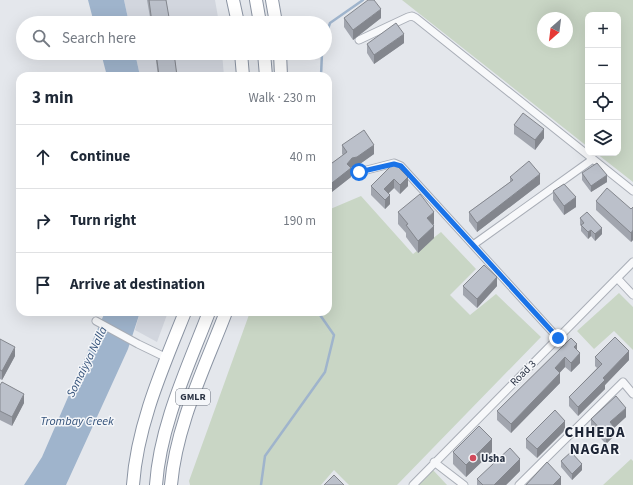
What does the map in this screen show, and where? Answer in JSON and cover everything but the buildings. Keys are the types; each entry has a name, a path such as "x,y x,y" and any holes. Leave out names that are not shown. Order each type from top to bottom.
{"highway":[{"path":"233,0 236,16"},
{"path":"256,0 259,16"},
{"path":"272,0 275,16"},
{"path":"242,60 243,72"},
{"path":"265,60 266,72"},
{"path":"280,60 281,72"},
{"path":"133,485 145,423 153,395 183,316"},
{"path":"156,485 162,448 174,402 208,316"},
{"name":"GMLR","path":"171,485 189,407 224,316"}],"street":[{"path":"359,40 408,17 412,16 416,18 633,191"},
{"path":"473,245 593,159"},
{"path":"355,171 359,172 394,164 401,166 558,338"},
{"name":"Road 3","path":"413,485 434,462 633,262"},
{"path":"617,278 633,295"},
{"path":"97,322 167,358"},
{"path":"519,485 623,382 633,394"},
{"path":"434,462 464,485"}],"shaded area":[{"path":"124,0 215,0 218,16 127,16"},
{"path":"137,60 223,60 224,72 139,72"},
{"path":"139,316 167,316 157,342 135,330"}],"green space":[{"path":"402,0 633,0 633,182 600,156 621,156 621,12 585,12 585,145"},
{"path":"361,196 413,254 441,232 476,269 450,295 470,315 496,294 541,337 397,485 349,485 334,470 321,485 190,485 189,481 249,316 332,316 332,208"},
{"path":"619,293 633,307 633,350 614,331 594,349 577,331"},
{"path":"631,459 633,461 633,485 603,485"},
{"path":"433,470 447,485 418,485"}],"water":[{"path":"88,0 124,0 127,16 92,16"},
{"path":"103,60 137,60 139,72 106,72"},
{"name":"Trombay Creek","path":"103,316 139,316 128,349 66,485 24,485 42,457"}],"waterway":[{"path":"332,22 363,0"},
{"path":"321,72 322,60"},
{"path":"261,485 265,456 325,372 334,335 321,316"}],"place":[{"name":"Usha","path":"473,458"}],"district":[{"name":"CHHEDA NAGAR","path":"595,440"}],"route":[{"path":"359,172 394,164 401,166 558,338"}],"water label":[{"name":"Somaiyya Nalla","path":"87,362"}]}
